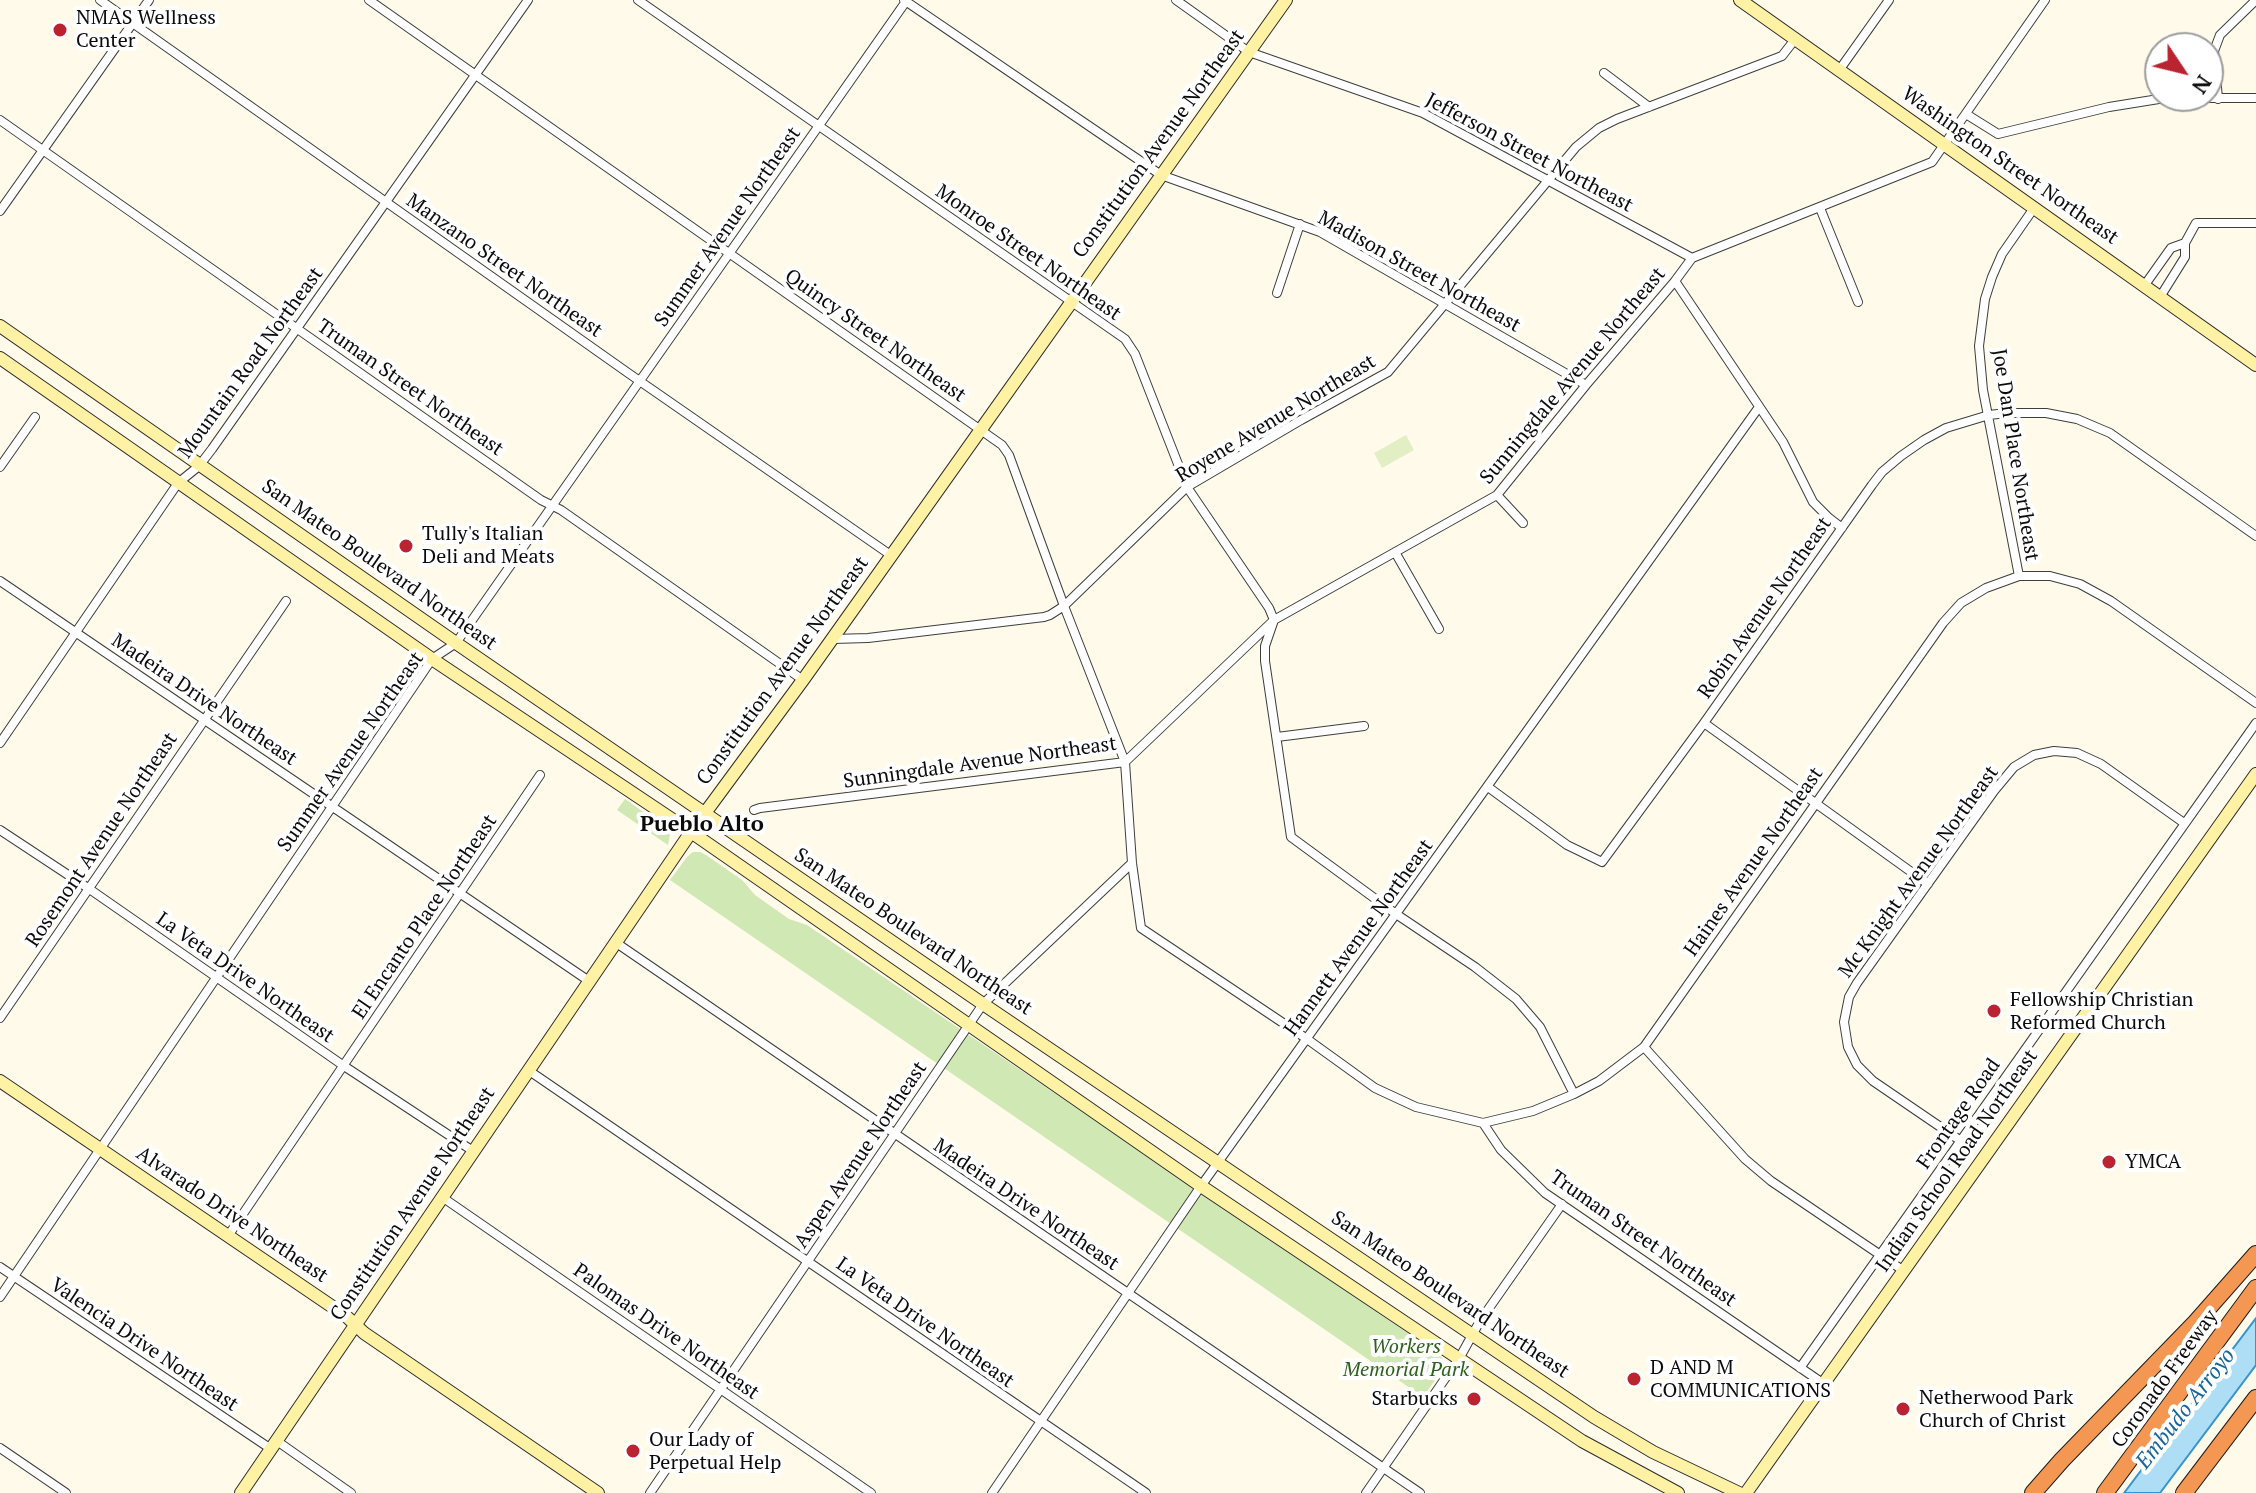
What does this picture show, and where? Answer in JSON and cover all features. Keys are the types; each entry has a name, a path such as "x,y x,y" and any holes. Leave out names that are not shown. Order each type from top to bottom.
{"highway":[{"path":"2033,1493 2196,1322 2256,1254"},
{"name":"Coronado Freeway","path":"2105,1493 2256,1288"},
{"path":"2184,1493 2256,1398"}],"main road":[{"name":"Constitution Avenue Northeast","path":"241,1493 704,813 833,639 1286,0"},
{"name":"Washington Street Northeast","path":"1740,0 2256,365"},
{"name":"San Mateo Boulevard Northeast","path":"0,326 983,1004 1594,1417 1653,1452 1739,1493"},
{"path":"0,358 432,659 691,832 1201,1186 1582,1441 1678,1493"},
{"name":"Indian School Road Northeast","path":"1746,1493 2256,774"},
{"name":"Alvarado Drive Northeast","path":"0,1081 346,1316 355,1326 598,1493"}],"street":[{"name":"Manzano Street Northeast","path":"100,0 892,556"},
{"path":"0,211 149,0"},
{"name":"Quincy Street Northeast","path":"369,0 1002,445 1009,455 1125,762 1132,863"},
{"name":"Mountain Road Northeast","path":"0,743 178,483 199,466 528,0"},
{"name":"Monroe Street Northeast","path":"638,0 1125,339 1135,354 1187,487 1274,620"},
{"name":"Summer Avenue Northeast","path":"0,1297 432,659 456,643 906,0"},
{"name":"Madison Street Northeast","path":"906,0 1161,175 1320,232 1586,385"},
{"name":"Jefferson Street Northeast","path":"1176,0 1249,52 1423,113 1692,258"},
{"path":"1840,69 1889,0"},
{"path":"2222,32 2256,0"},
{"path":"1945,144 2043,1"},
{"name":"Royene Avenue Northeast","path":"833,639 1044,617 1064,606 1187,487 1388,372 1576,147 1599,128 1782,56 1796,38"},
{"path":"1604,73 1649,107"},
{"path":"2224,99 2256,98"},
{"path":"1966,114 1998,134 2144,101"},
{"name":"Truman Street Northeast","path":"0,120 803,680"},
{"name":"Sunningdale Avenue Northeast","path":"754,810 1125,762 1274,620 1497,495 1692,258 1932,162 1945,144"},
{"path":"1820,208 1858,302"},
{"name":"Joe Dan Place Northeast","path":"2019,576 1983,390 1979,346 1985,299 2002,254 2034,208"},
{"path":"2160,297 2185,257 2185,243 2196,223 2256,223"},
{"path":"1277,293 1300,224"},
{"path":"2144,286 2171,248 2185,243"},
{"path":"2167,253 2182,263"},
{"path":"1675,281 1783,442 1813,502 1842,528"},
{"name":"Hannett Avenue Northeast","path":"992,1493 1201,1186 1759,407"},
{"name":"Robin Avenue Northeast","path":"1488,787 1567,845 1602,862 1882,472 1924,440 1946,428 1989,415 2046,413 2077,419 2110,433 2256,536"},
{"path":"0,467 35,417"},
{"path":"1497,495 1523,523"},
{"path":"1395,552 1439,629"},
{"path":"2019,576 2050,576 2080,584 2111,601 2256,703"},
{"name":"Haines Avenue Northeast","path":"1483,1123 1533,1111 1574,1094 1599,1081 1644,1047 1943,623 1961,603 1986,588 2019,576"},
{"name":"Madeira Drive Northeast","path":"0,581 589,981"},
{"name":"Rosemont Avenue Northeast","path":"0,1018 286,601"},
{"path":"1274,620 1265,646 1265,661 1291,837 1516,999 1540,1027 1574,1094"},
{"path":"1704,723 1928,884"},
{"name":"Frontage Road","path":"1800,1368 2256,723"},
{"path":"1277,737 1364,726"},
{"name":"Mc Knight Avenue Northeast","path":"1961,1141 1873,1081 1857,1065 1848,1047 1844,1022 1849,997 1928,884 1994,791 2014,767 2034,755 2054,751 2077,753 2101,764 2184,823"},
{"name":"El Encanto Place Northeast","path":"228,1236 540,775"},
{"name":"La Veta Drive Northeast","path":"0,830 473,1151"},
{"path":"1132,863 1141,928 1375,1088 1416,1107 1483,1123"},
{"name":"Aspen Avenue Northeast","path":"650,1493 983,1004 1132,863"},
{"name":"Madeira Drive Northeast","path":"615,942 1420,1493"},
{"path":"1644,1047 1745,1159 1771,1181 1904,1271"},
{"name":"La Veta Drive Northeast","path":"528,1070 1146,1493"},
{"name":"Truman Street Northeast","path":"1483,1123 1501,1150 1545,1193 1824,1384"},
{"name":"Palomas Drive Northeast","path":"442,1197 871,1493"},
{"path":"1366,1493 1562,1204"},
{"name":"Valencia Drive Northeast","path":"0,1267 351,1493"},
{"path":"0,1448 66,1493"}],"green space":[{"path":"1406,435 1414,450 1382,468 1374,453"},
{"path":"625,799 667,829 670,834 668,845 617,810"},
{"name":"Workers Memorial Park","path":"693,852 706,855 789,919 807,925 1437,1353 1443,1359 1443,1369 1423,1397 670,880"}],"water":[{"path":"2256,1318 2256,1365 2160,1493 2124,1493"}],"place":[{"name":"NMAS Wellness Center","path":"60,30"},
{"name":"Tully's Italian Deli and Meats","path":"406,546"},
{"name":"Fellowship Christian Reformed Church","path":"1994,1011"},
{"name":"YMCA","path":"2109,1162"},
{"name":"D AND M COMMUNICATIONS","path":"1634,1379"},
{"name":"Starbucks","path":"1474,1399"},
{"name":"Netherwood Park Church of Christ","path":"1903,1409"},
{"name":"Our Lady of Perpetual Help","path":"633,1451"}],"district":[{"name":"Pueblo Alto","path":"702,825"}],"water label":[{"name":"Embudo Arroyo","path":"2186,1409"}]}
